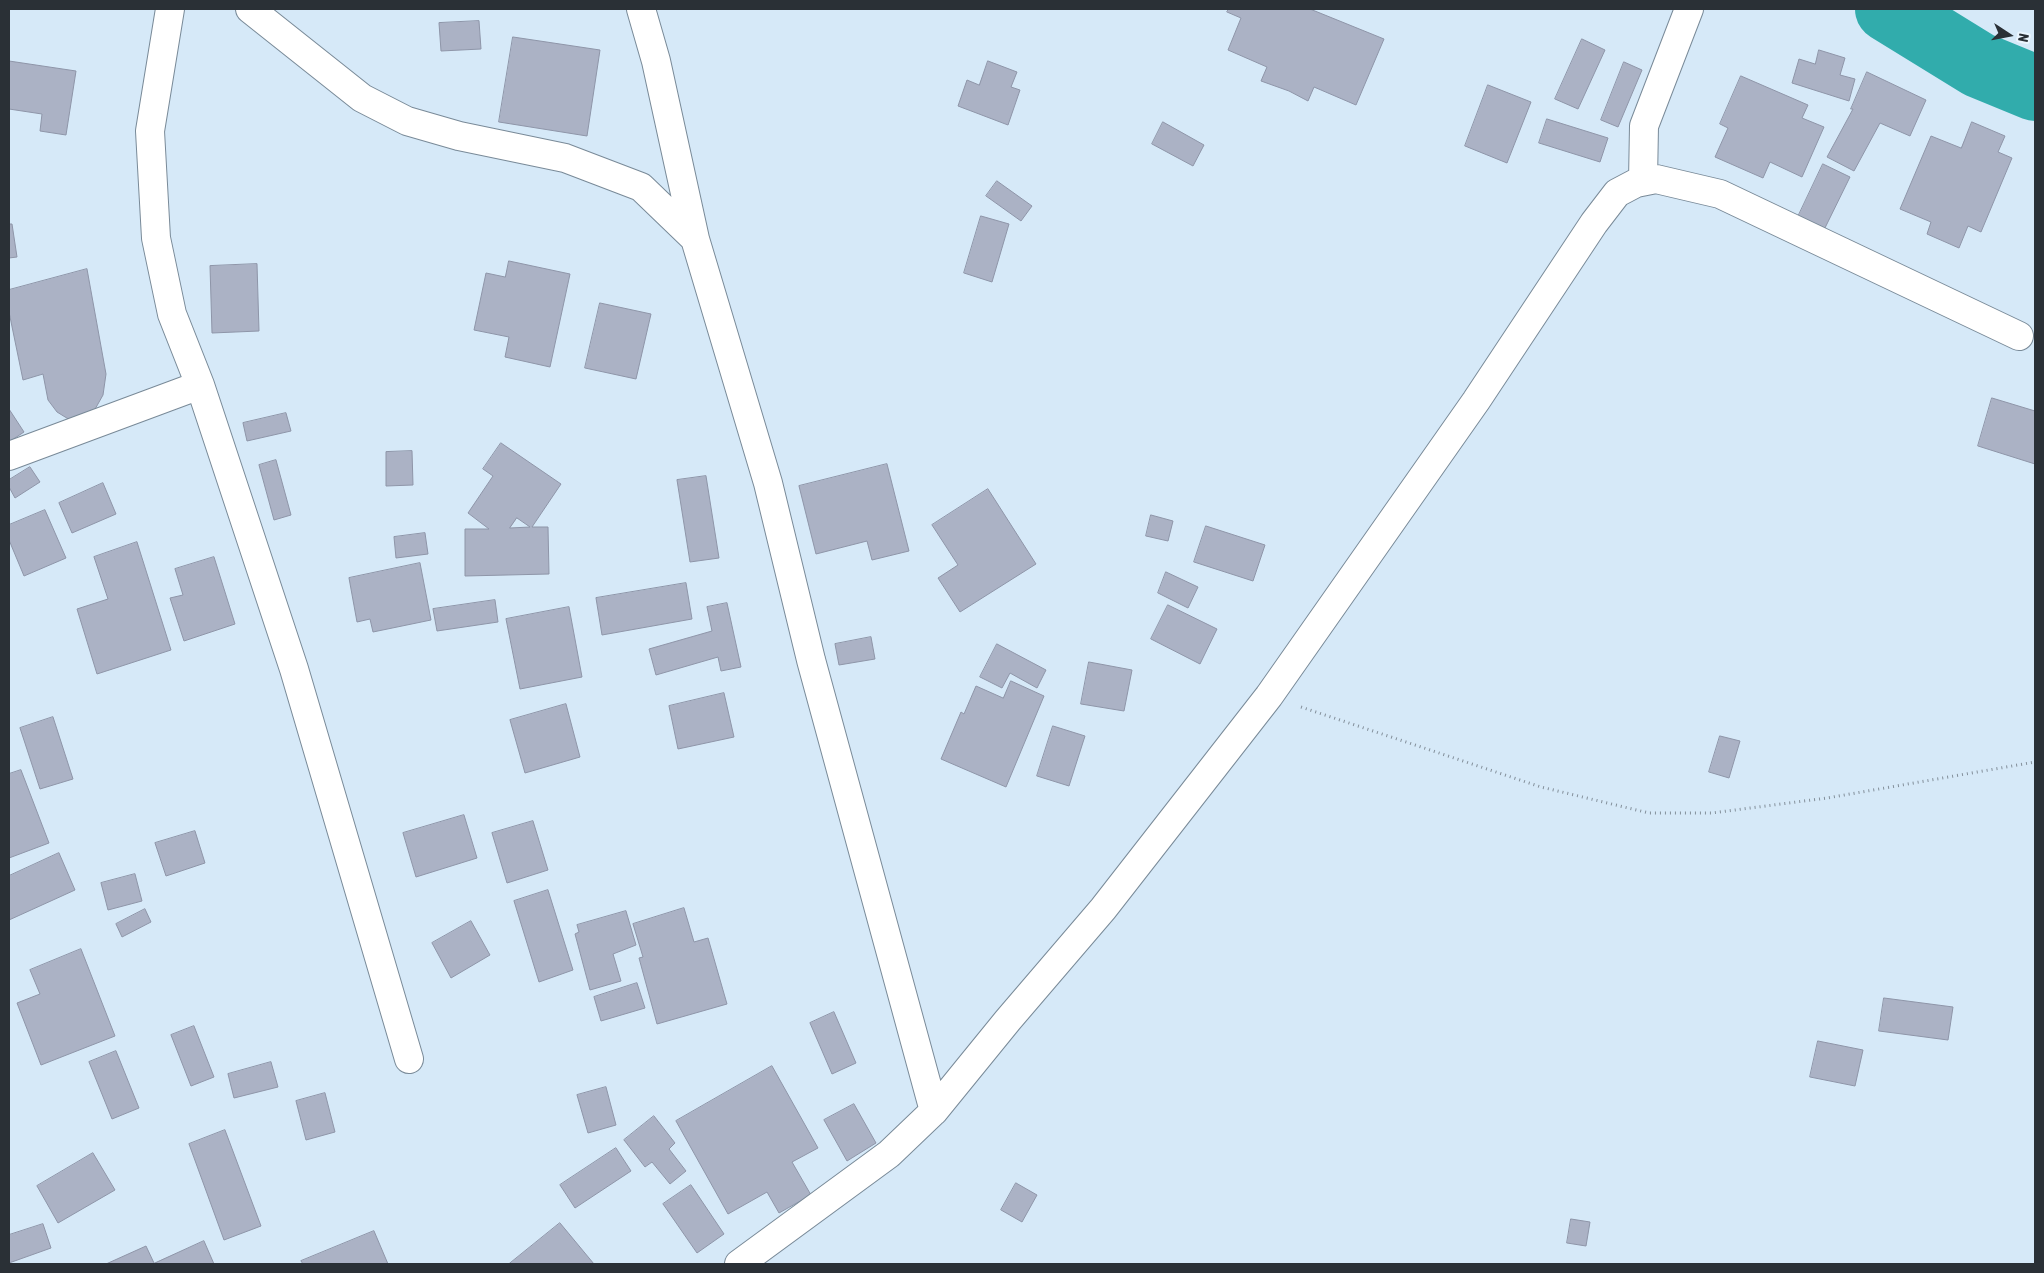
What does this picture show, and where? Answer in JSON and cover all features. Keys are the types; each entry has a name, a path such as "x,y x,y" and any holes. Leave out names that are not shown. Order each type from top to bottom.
{"street":[{"path":"170,9 150,131 156,238 172,314 200,385 297,678 409,1059"},
{"path":"250,9 362,98 377,106 407,121 459,136 565,158 641,187 695,239"},
{"path":"641,9 656,62 695,239 768,483 811,660 934,1111"},
{"path":"1643,181 1644,126 1689,9"},
{"path":"740,1264 889,1154 934,1111 1008,1020 1104,910 1269,696 1443,449 1594,223 1617,193 1643,181 1656,179 1720,194 2019,336"},
{"path":"9,456 200,385"}],"path":[{"path":"1269,696 1541,787 1650,814 1731,811 1827,798 2035,762"}],"building":[{"path":"1229,9 1310,9 1384,39 1356,105 1314,87 1308,101 1289,91 1261,81 1267,67 1228,50 1241,18 1227,12"},
{"path":"479,21 481,49 441,51 439,23"},
{"path":"513,37 600,50 587,136 499,122"},
{"path":"1582,39 1605,50 1578,109 1555,99"},
{"path":"1819,50 1845,58 1840,75 1855,79 1849,101 1792,83 1799,59 1815,64"},
{"path":"9,61 76,71 66,135 40,131 42,114 9,109"},
{"path":"988,61 1017,72 1011,87 1020,90 1008,125 958,106 967,80 979,85"},
{"path":"1624,62 1642,70 1618,127 1601,120"},
{"path":"1867,72 1926,100 1910,136 1880,123 1854,171 1827,157 1853,109 1851,109"},
{"path":"1741,76 1808,105 1802,118 1824,127 1802,177 1770,162 1763,178 1715,157 1728,128 1720,124"},
{"path":"1488,85 1531,102 1507,163 1465,146"},
{"path":"1547,119 1608,138 1600,162 1539,143"},
{"path":"1163,122 1204,145 1193,166 1152,144"},
{"path":"1972,122 2005,136 1998,152 2012,158 1981,232 1968,226 1959,248 1927,234 1931,222 1900,209 1931,136 1961,148"},
{"path":"1823,164 1850,177 1822,234 1796,221"},
{"path":"997,181 1032,206 1021,221 986,196"},
{"path":"981,216 1009,224 992,282 964,273"},
{"path":"9,224 12,224 17,257 9,258"},
{"path":"509,261 570,274 550,367 505,357 509,337 474,330 486,273 505,277"},
{"path":"257,264 259,331 212,333 210,266"},
{"path":"87,269 106,374 103,395 94,411 70,420 57,412 48,400 43,374 23,380 9,312 9,290"},
{"path":"600,303 651,314 636,379 585,368"},
{"path":"1992,398 2035,411 2035,464 1978,446"},
{"path":"9,409 24,432 9,442"},
{"path":"286,413 291,431 247,441 243,423"},
{"path":"501,443 561,484 532,527 548,527 549,574 465,576 465,529 489,529 468,513 493,476 483,469","holes":["517,518 530,527 510,528"]},
{"path":"412,451 413,485 386,486 386,452"},
{"path":"276,460 291,515 274,520 259,465"},
{"path":"887,464 909,551 872,560 867,541 816,554 799,486"},
{"path":"30,467 40,482 15,498 9,487 9,480"},
{"path":"706,476 719,558 690,562 677,480"},
{"path":"103,483 116,514 72,533 59,503"},
{"path":"988,489 1036,564 960,612 938,578 958,565 932,525"},
{"path":"45,510 66,558 24,576 9,540 9,525"},
{"path":"1151,515 1173,521 1168,541 1146,536"},
{"path":"1206,526 1265,545 1253,581 1194,562"},
{"path":"425,533 428,554 396,558 394,537"},
{"path":"137,542 171,650 97,674 77,609 108,599 94,557"},
{"path":"214,557 235,624 184,641 170,598 183,595 175,569"},
{"path":"420,563 431,620 373,632 370,619 357,622 349,578"},
{"path":"1166,572 1198,587 1188,608 1158,593"},
{"path":"686,583 692,619 602,635 596,598"},
{"path":"495,600 498,622 437,631 433,609"},
{"path":"727,603 741,667 721,671 718,657 656,675 649,649 712,631 707,607"},
{"path":"1168,605 1217,629 1200,664 1151,639"},
{"path":"569,607 582,677 520,689 506,619"},
{"path":"871,637 875,659 839,665 835,644"},
{"path":"997,644 1046,670 1037,688 1010,673 1002,688 980,677"},
{"path":"1089,662 1132,670 1124,711 1081,704"},
{"path":"1011,681 1044,696 1006,787 941,759 961,712 964,714 976,686 1003,698"},
{"path":"724,693 734,737 678,749 669,706"},
{"path":"566,704 580,757 525,773 510,720"},
{"path":"53,717 73,779 40,789 20,728"},
{"path":"1053,726 1085,736 1069,786 1037,776"},
{"path":"1720,736 1740,741 1729,778 1709,772"},
{"path":"21,770 49,843 9,858 9,774"},
{"path":"464,815 477,858 416,877 403,833"},
{"path":"533,821 548,870 507,883 492,833"},
{"path":"195,831 205,863 166,876 155,843"},
{"path":"59,853 75,890 9,920 9,876"},
{"path":"135,874 142,901 108,910 101,883"},
{"path":"548,890 573,970 539,982 514,901"},
{"path":"684,908 694,942 708,938 727,1004 657,1024 639,958 643,957 633,924"},
{"path":"145,909 151,922 122,937 116,924"},
{"path":"626,911 636,945 613,954 621,981 590,990 575,934 579,932 577,925"},
{"path":"471,921 490,955 451,978 432,943"},
{"path":"81,949 115,1036 41,1065 17,1003 40,994 30,970"},
{"path":"637,983 645,1008 601,1021 594,997"},
{"path":"1884,998 1953,1007 1948,1040 1879,1031"},
{"path":"834,1012 856,1063 832,1074 810,1023"},
{"path":"194,1026 214,1077 191,1086 171,1035"},
{"path":"1818,1041 1863,1050 1855,1086 1810,1077"},
{"path":"116,1051 139,1108 112,1119 89,1062"},
{"path":"271,1062 278,1087 234,1098 228,1074"},
{"path":"772,1066 818,1148 792,1162 811,1195 779,1213 767,1192 728,1214 676,1121"},
{"path":"606,1087 616,1125 588,1133 577,1095"},
{"path":"325,1093 335,1132 306,1140 296,1101"},
{"path":"854,1104 876,1143 847,1161 824,1120"},
{"path":"654,1116 675,1143 669,1149 686,1171 670,1184 652,1162 645,1167 624,1140"},
{"path":"225,1130 261,1226 224,1240 189,1144"},
{"path":"616,1148 631,1171 575,1208 560,1185"},
{"path":"93,1153 115,1190 58,1223 37,1186"},
{"path":"1016,1183 1037,1195 1022,1222 1001,1210"},
{"path":"691,1185 724,1234 697,1253 663,1204"},
{"path":"1571,1219 1590,1222 1586,1246 1567,1243"},
{"path":"560,1223 594,1264 509,1264"},
{"path":"43,1224 51,1248 9,1263 9,1235"},
{"path":"374,1231 388,1264 303,1264 301,1261"},
{"path":"204,1241 214,1264 106,1264 146,1246 154,1263"}],"waterway":[{"path":"1888,9 1979,65 2035,88"}]}
